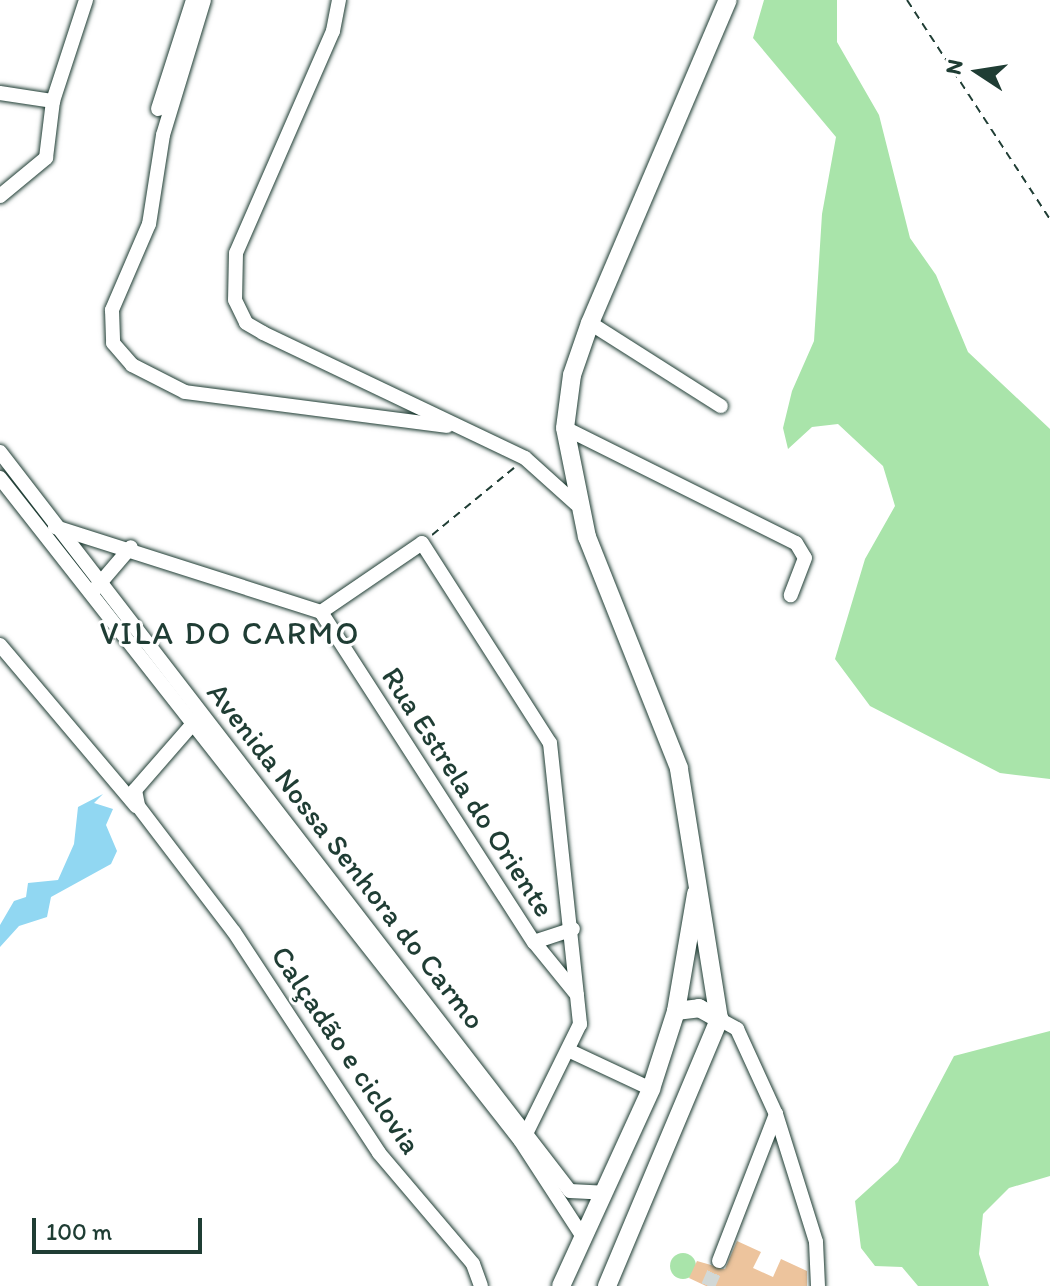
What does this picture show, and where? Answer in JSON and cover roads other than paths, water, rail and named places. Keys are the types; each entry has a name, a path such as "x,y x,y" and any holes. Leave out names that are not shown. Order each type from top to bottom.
{"main road":[{"path":"607,1286 719,1019 698,869 679,768 576,504 565,428 572,375 590,323 728,0"},
{"path":"561,1286 651,1089 676,1011 698,869"},
{"path":"676,1011 699,1008 719,1019"}],"street":[{"path":"0,196 46,158 53,101 86,0"},
{"path":"158,109 193,0"},
{"path":"204,0 167,121 149,224 112,310 113,343 132,365 185,392 447,426 525,458 576,504"},
{"path":"339,0 333,31 236,253 235,300 246,323 425,405 447,426"},
{"path":"0,93 53,101"},
{"path":"590,323 721,406"},
{"path":"565,428 796,543 805,558 791,595"},
{"name":"Avenida Nossa Senhora do Carmo","path":"0,452 101,585 191,726 247,782"},
{"name":"Avenida Nossa Senhora do Carmo","path":"0,478 88,595 203,713 247,782 429,1017 570,1191 604,1193"},
{"path":"43,536 56,527 131,547 321,612 422,543 550,743 573,929 580,1024 570,1051 525,1136"},
{"path":"88,595 101,585 131,547"},
{"name":"Rua Estrela do Oriente","path":"321,612 534,942 577,996"},
{"path":"0,645 168,843"},
{"path":"168,843 135,790 203,713"},
{"name":"Calçadão e ciclovia","path":"168,843 379,1153 473,1264 481,1286"},
{"path":"534,942 573,929"},
{"path":"719,1019 737,1029 776,1114 816,1242 818,1286"},
{"path":"570,1051 651,1089"},
{"path":"719,1261 776,1114"},
{"name":"Avenida Nossa Senhora do Carmo","path":"525,1136 583,1237"}],"water":[{"path":"103,794 94,803 113,809 106,825 117,851 111,864 51,897 47,917 19,926 0,947 0,925 14,901 26,897 28,883 58,880 74,844 78,807"}],"tunnel":[{"path":"708,1286 719,1261"}],"district":[{"name":"VILA DO CARMO","path":"230,633"}]}
